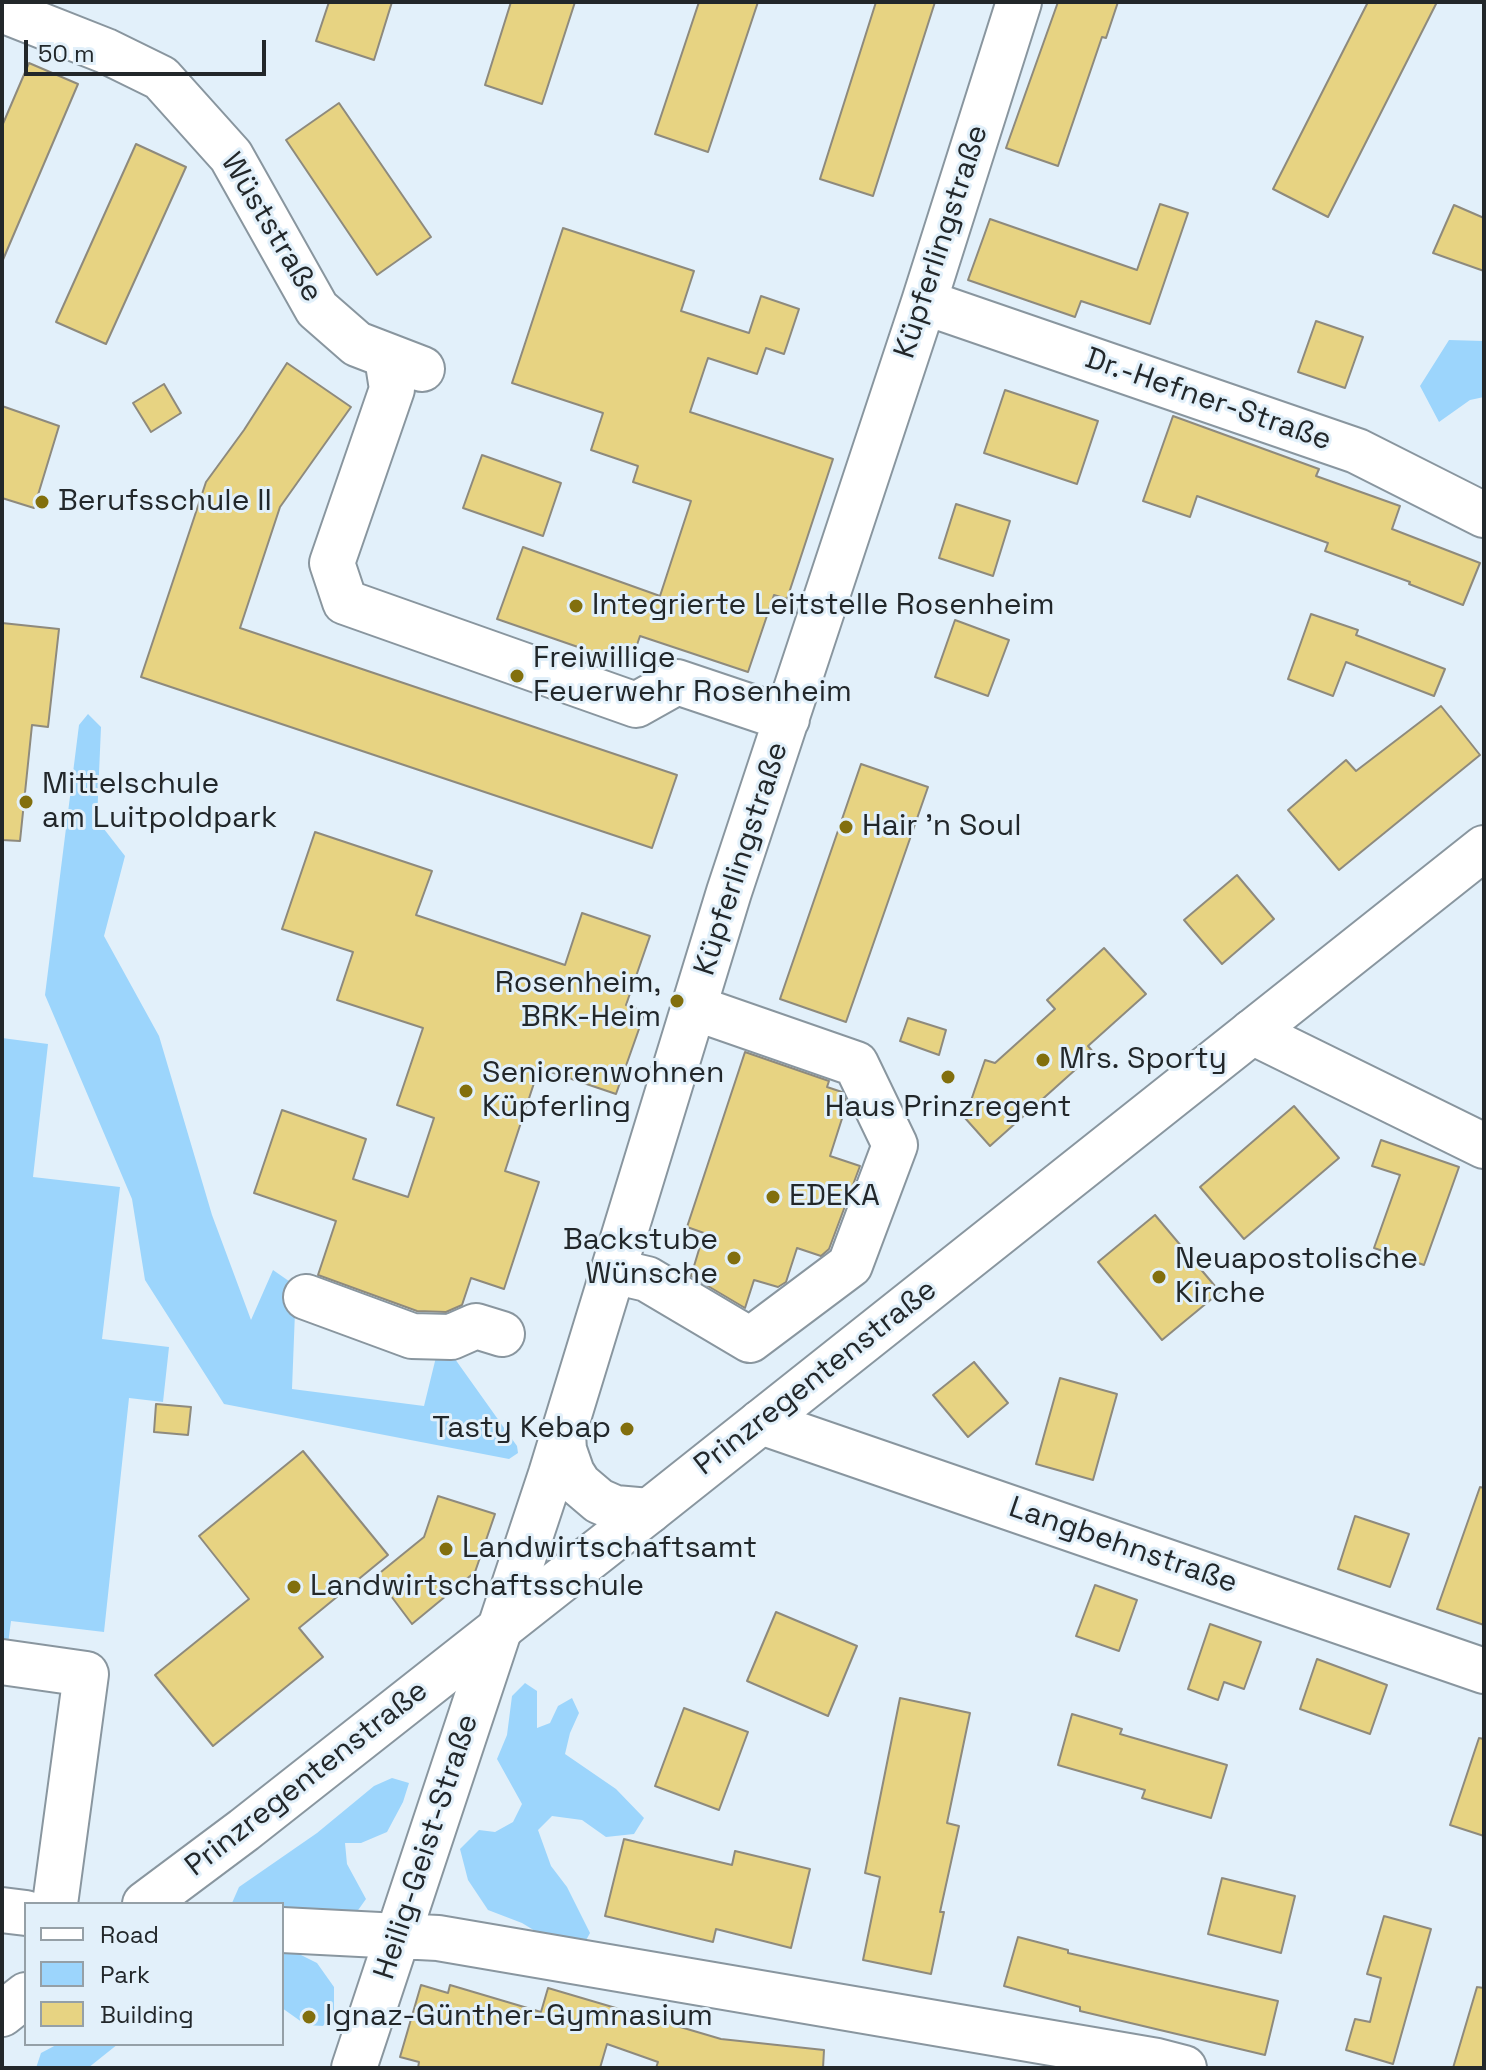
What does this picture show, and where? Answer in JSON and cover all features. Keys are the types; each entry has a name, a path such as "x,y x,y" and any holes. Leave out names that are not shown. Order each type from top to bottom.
{"street":[{"name":"Küpferlingstraße","path":"502,1626 729,892 924,302 1019,2"},
{"name":"Wüststraße","path":"2,10 106,51 161,78 231,156 317,309 357,344 405,363 392,389 332,563 345,602 636,705 677,682 787,719"},
{"name":"Dr.-Hefner-Straße","path":"924,302 1357,451 1484,515"},
{"name":"Prinzregentenstraße","path":"148,1902 244,1830 649,1511 1484,848"},
{"path":"613,1271 647,1279 750,1340 850,1265 895,1145 856,1064 695,1008"},
{"path":"1252,1032 1484,1146"},
{"path":"306,1297 412,1336 451,1337 476,1326 502,1334"},
{"name":"Langbehnstraße","path":"761,1422 1484,1671"},
{"path":"563,1434 564,1450 579,1484 599,1501 615,1508 649,1511"},
{"name":"Heilig-Geist-Straße","path":"354,2068 502,1626"},
{"path":"2,1662 86,1674 55,1902"},
{"path":"2,1910 24,1913"},
{"path":"284,1930 438,1938 986,2050 1157,2061 1184,2068"},
{"path":"2,2014 24,1997"}],"green space":[{"path":"1449,340 1484,341 1484,397 1470,400 1439,422 1420,386"},
{"path":"88,714 101,727 97,820 125,856 104,936 159,1036 212,1215 251,1320 273,1270 296,1286 292,1389 424,1406 438,1349 455,1359 517,1446 518,1453 509,1459 224,1404 145,1280 132,1199 45,995 79,725"},
{"path":"2,1038 48,1044 33,1177 120,1187 102,1339 169,1347 163,1402 129,1398 104,1632 11,1621 6,1659 2,1659"},
{"path":"525,1683 537,1691 537,1728 550,1723 558,1706 572,1698 579,1713 565,1754 616,1789 644,1818 634,1834 606,1837 582,1820 552,1816 538,1830 551,1866 567,1887 590,1933 584,1944 560,1946 522,1923 488,1910 468,1880 460,1849 479,1830 495,1832 513,1822 522,1804 497,1759 507,1735 512,1696"},
{"path":"392,1778 409,1783 387,1832 361,1843 345,1843 347,1864 366,1899 356,1913 284,1909 284,1902 232,1902 239,1887 317,1833 374,1786"},
{"path":"289,1949 317,1963 334,1987 334,2011 323,2026 306,2025 284,2009 284,1950"},
{"path":"54,2046 116,2046 88,2068 36,2068 41,2053"}],"building":[{"path":"329,2 392,2 374,60 316,41"},
{"path":"511,2 575,2 542,104 485,85"},
{"path":"699,2 758,2 708,152 655,134"},
{"path":"876,2 935,2 873,196 820,179"},
{"path":"1058,2 1118,2 1106,38 1102,37 1058,166 1006,148"},
{"path":"1368,2 1437,2 1328,217 1273,189"},
{"path":"29,63 78,84 2,262 2,126"},
{"path":"339,103 431,237 377,275 286,140"},
{"path":"136,144 186,167 106,344 56,322"},
{"path":"1160,204 1188,213 1150,324 1081,301 1075,317 968,280 990,219 1137,270"},
{"path":"1454,205 1484,218 1484,271 1433,253"},
{"path":"563,228 694,271 681,311 749,333 761,296 799,309 784,354 766,348 757,374 708,358 690,412 833,459 787,599 774,595 748,672 640,636 630,665 497,619 523,547 660,596 691,501 633,482 638,466 591,450 603,413 512,383"},
{"path":"1316,321 1363,337 1345,388 1298,372"},
{"path":"287,363 351,407 280,507 240,628 677,775 652,848 141,677 206,482"},
{"path":"164,384 181,413 151,432 133,403"},
{"path":"1005,390 1098,421 1077,484 984,453"},
{"path":"2,406 59,426 34,508 2,498"},
{"path":"1173,416 1319,469 1316,476 1400,506 1392,529 1480,563 1463,605 1325,551 1328,543 1197,496 1190,517 1143,501"},
{"path":"482,455 561,483 543,536 463,508"},
{"path":"956,504 1010,521 993,576 939,558"},
{"path":"1311,614 1358,630 1356,635 1445,669 1434,696 1346,662 1333,696 1288,679"},
{"path":"955,620 1009,640 988,696 935,677"},
{"path":"2,623 59,629 48,727 32,725 20,841 2,840"},
{"path":"1441,706 1480,755 1339,870 1288,810 1346,760 1356,771"},
{"path":"861,764 928,787 846,1022 780,999"},
{"name":"Seniorenwohnen Küpferling","path":"315,832 432,871 416,915 565,965 582,913 650,936 626,1005 645,1012 616,1094 539,1068 505,1171 539,1182 504,1289 471,1278 462,1305 446,1312 417,1311 318,1275 336,1221 254,1193 282,1110 366,1139 353,1179 408,1197 434,1118 397,1105 423,1028 337,1000 353,952 282,929"},
{"path":"1237,875 1274,919 1222,964 1184,920"},
{"path":"1104,948 1146,994 1088,1046 1094,1053 990,1146 965,1118 985,1060 995,1063 1055,1009 1047,1000"},
{"path":"908,1018 946,1030 939,1055 900,1041"},
{"name":"EDEKA","path":"745,1052 829,1081 827,1087 842,1092 847,1103 830,1156 860,1166 829,1249 821,1256 797,1248 786,1282 778,1287 754,1280 745,1308 691,1276 704,1233 687,1227"},
{"path":"1294,1106 1339,1158 1244,1239 1200,1187"},
{"path":"1381,1140 1459,1167 1424,1265 1374,1248 1400,1175 1372,1166"},
{"name":"Neuapostolische Kirche","path":"1155,1215 1220,1292 1162,1340 1098,1262"},
{"path":"974,1362 1008,1403 968,1437 933,1395"},
{"path":"1060,1378 1117,1394 1093,1480 1036,1464"},
{"path":"156,1404 191,1407 188,1435 154,1432"},
{"name":"Landwirtschaftsschule","path":"303,1451 388,1555 299,1628 323,1657 213,1746 155,1675 249,1599 199,1536"},
{"path":"1480,1487 1484,1488 1484,1625 1437,1609"},
{"name":"Landwirtschaftsamt","path":"438,1496 495,1514 475,1572 412,1624 376,1576 424,1537"},
{"path":"1355,1516 1409,1534 1390,1587 1338,1569"},
{"path":"1095,1585 1137,1600 1119,1651 1076,1636"},
{"path":"776,1612 857,1646 828,1716 747,1681"},
{"path":"1210,1624 1261,1642 1244,1689 1224,1682 1218,1700 1188,1689"},
{"path":"1317,1659 1387,1685 1370,1734 1300,1709"},
{"path":"900,1698 970,1713 947,1823 959,1826 940,1912 944,1912 931,1974 863,1960 880,1877 865,1873"},
{"path":"684,1708 748,1732 719,1810 655,1786"},
{"path":"1072,1714 1122,1729 1120,1734 1227,1765 1211,1818 1142,1798 1145,1790 1058,1765"},
{"path":"1479,1738 1484,1739 1484,1836 1450,1825"},
{"path":"624,1839 732,1865 735,1851 810,1869 791,1948 716,1929 713,1942 605,1916"},
{"path":"1222,1878 1295,1896 1281,1953 1208,1934"},
{"path":"1384,1916 1431,1929 1393,2064 1346,2050 1355,2019 1370,2022 1381,1978 1367,1974"},
{"path":"1018,1937 1068,1950 1068,1953 1278,2001 1265,2055 1080,2011 1080,2007 1004,1986"},
{"path":"421,1985 448,1993 450,1985 541,2012 548,1988 721,2039 824,2050 823,2068 656,2068 658,2062 607,2044 600,2068 418,2068 419,2062 400,2057"},
{"path":"1477,1987 1484,1988 1484,2068 1453,2068"}],"place":[{"name":"Berufsschule II","path":"42,502"},
{"name":"Integrierte Leitstelle Rosenheim","path":"576,606"},
{"name":"Freiwillige Feuerwehr Rosenheim","path":"517,676"},
{"name":"Mittelschule am Luitpoldpark","path":"26,802"},
{"name":"Hair 'n Soul","path":"846,827"},
{"name":"Rosenheim, BRK-Heim","path":"677,1001"},
{"name":"Mrs. Sporty","path":"1043,1060"},
{"name":"Haus Prinzregent","path":"948,1077"},
{"name":"Seniorenwohnen Küpferling","path":"466,1091"},
{"name":"EDEKA","path":"773,1197"},
{"name":"Backstube Wünsche","path":"734,1258"},
{"name":"Neuapostolische Kirche","path":"1159,1277"},
{"name":"Tasty Kebap","path":"627,1429"},
{"name":"Landwirtschaftsamt","path":"446,1549"},
{"name":"Landwirtschaftsschule","path":"294,1587"},
{"name":"Ignaz-Günther-Gymnasium","path":"309,2017"}]}
